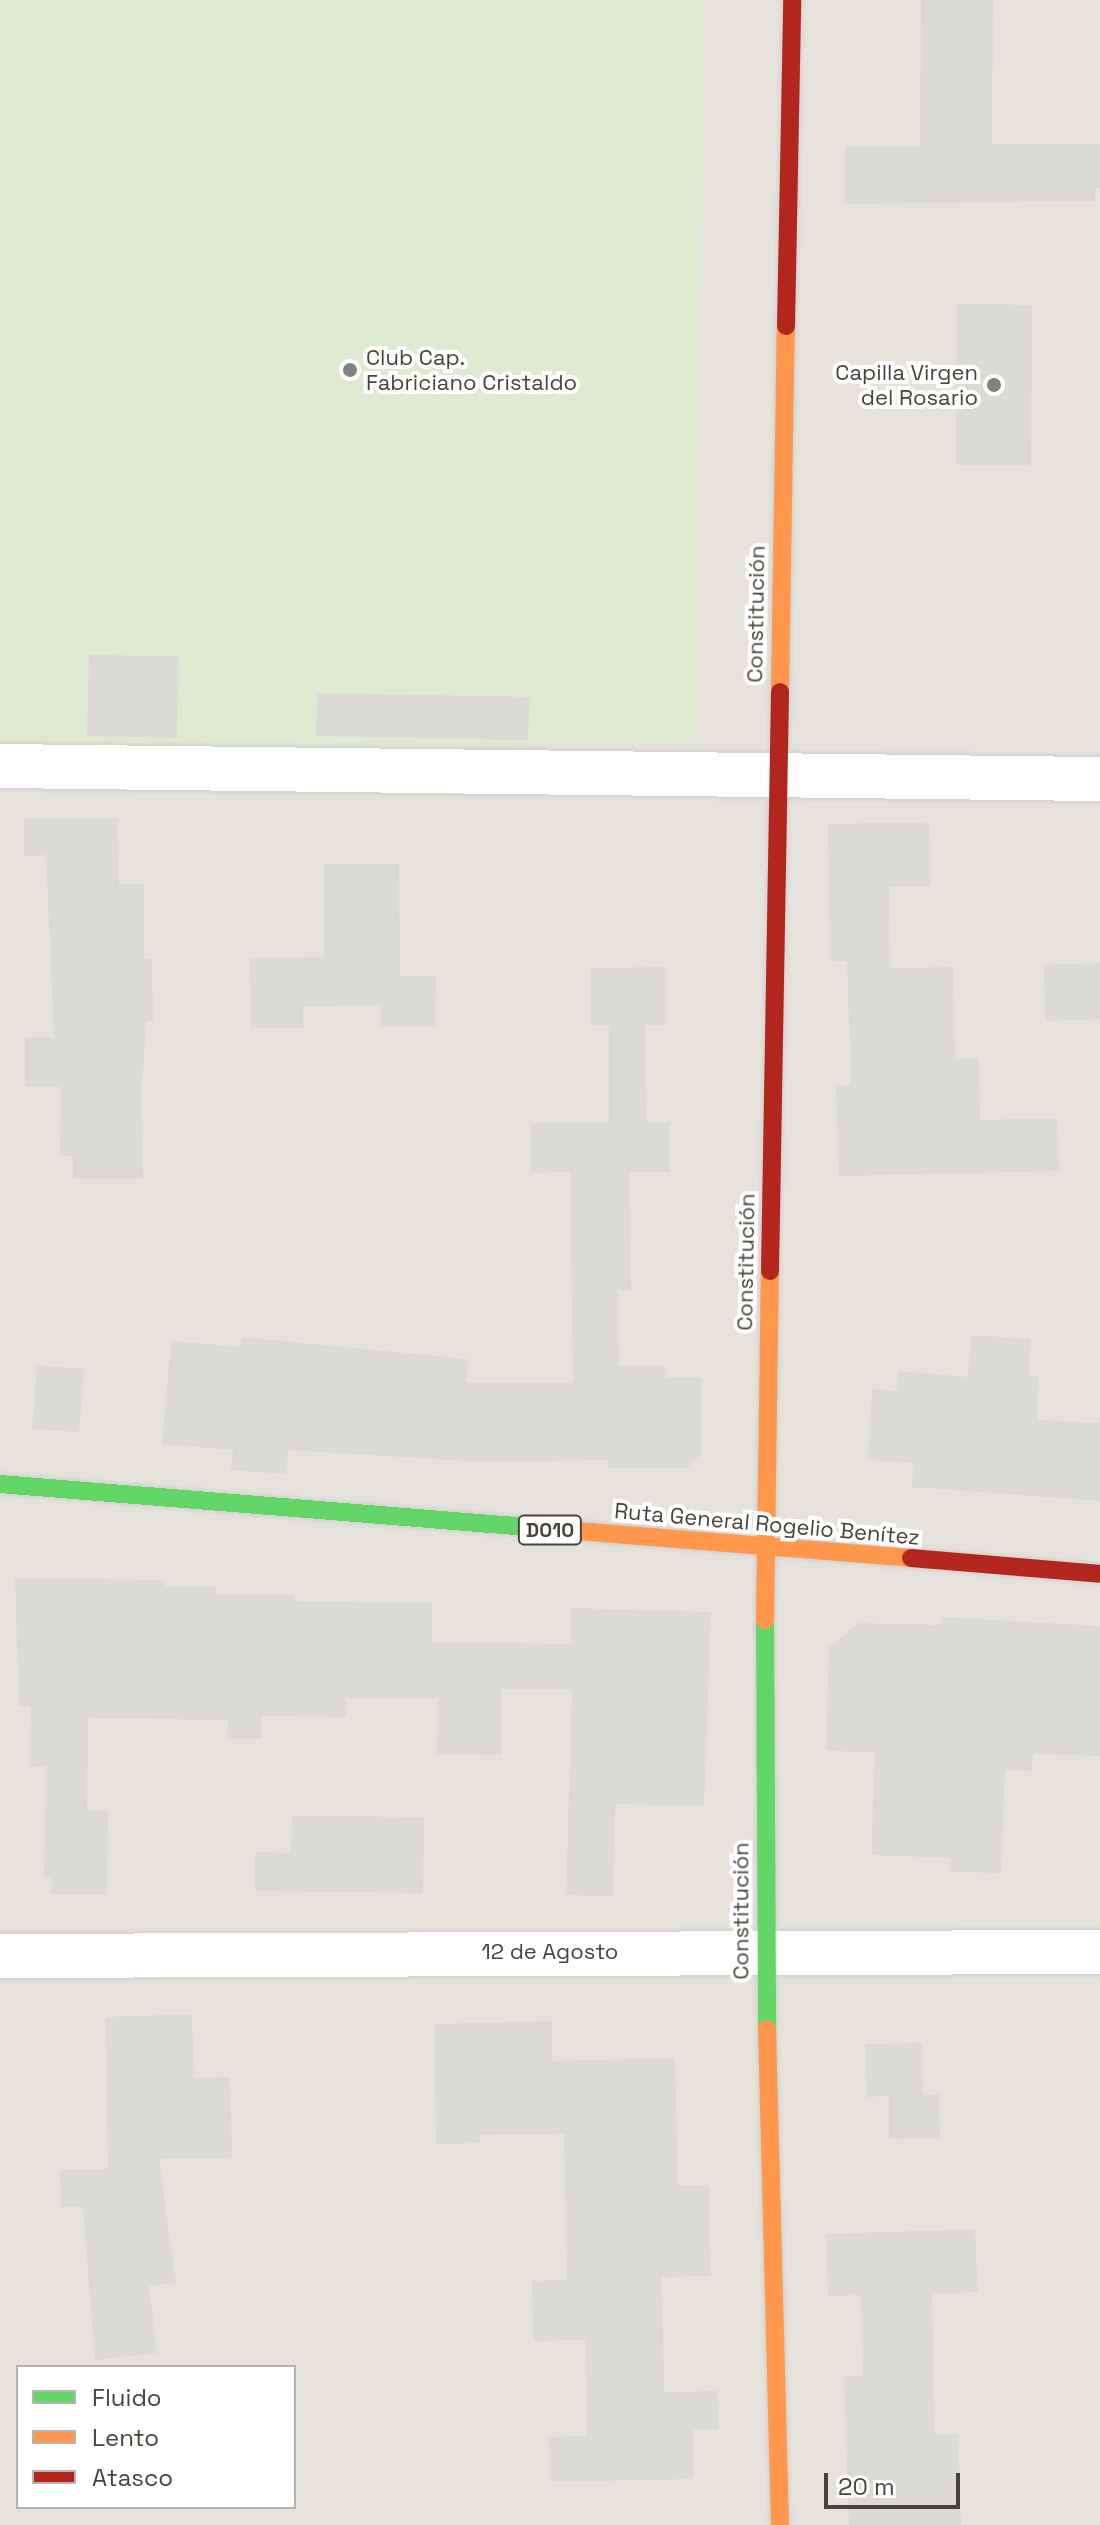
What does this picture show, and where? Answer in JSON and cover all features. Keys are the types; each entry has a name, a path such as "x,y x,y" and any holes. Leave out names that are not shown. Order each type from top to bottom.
{"street":[{"name":"Constitución","path":"780,2525 765,1950 765,1548 792,0"},
{"path":"0,766 1100,779"},
{"name":"Ruta General Rogelio Benítez","path":"0,1484 1100,1574"},
{"name":"12 de Agosto","path":"0,1956 765,1950 1100,1952"}],"shaded area":[{"path":"0,0 1100,0 1100,2525 0,2525"}],"green space":[{"name":"Club Cap. Fabriciano Cristaldo","path":"0,0 704,0 695,740 0,754"}],"building":[{"path":"921,0 993,0 992,144 1100,144 1100,188 1095,188 1095,201 845,204 845,146 920,146"},
{"name":"Capilla Virgen del Rosario","path":"957,304 1032,305 1031,466 956,465"},
{"path":"89,655 179,656 177,738 87,736"},
{"path":"317,693 530,697 528,740 316,736"},
{"path":"118,818 119,884 144,884 144,959 152,958 153,1021 146,1021 142,1086 143,1179 73,1179 73,1156 60,1156 61,1087 25,1087 25,1037 54,1037 46,855 24,856 24,819"},
{"path":"929,822 931,886 889,887 890,968 953,967 955,1059 979,1058 980,1120 1057,1118 1059,1171 839,1176 836,1086 851,1085 847,961 830,962 828,824"},
{"path":"324,864 399,864 400,976 436,976 435,1026 381,1026 381,1005 303,1007 303,1028 251,1028 249,958 324,957"},
{"path":"1100,963 1100,1019 1045,1021 1044,965"},
{"path":"666,967 666,1025 645,1025 647,1123 670,1122 670,1172 630,1172 631,1291 618,1291 619,1366 666,1366 666,1377 702,1377 702,1453 687,1468 609,1468 608,1460 483,1462 288,1450 286,1474 231,1470 233,1450 162,1444 171,1341 241,1347 242,1337 468,1359 466,1383 573,1383 570,1172 531,1173 531,1123 609,1123 609,1025 591,1025 591,968"},
{"path":"971,1335 1031,1339 1029,1376 1039,1376 1037,1420 1100,1423 1100,1501 912,1487 914,1463 868,1460 872,1389 897,1391 898,1371 968,1377"},
{"path":"37,1365 84,1369 79,1432 32,1429"},
{"path":"15,1578 165,1580 165,1586 216,1587 216,1594 294,1595 294,1601 432,1603 432,1642 571,1644 571,1608 711,1612 704,1806 615,1804 614,1896 566,1895 572,1690 502,1689 502,1755 437,1754 438,1698 346,1698 347,1717 262,1716 262,1739 227,1739 228,1720 88,1718 87,1810 108,1810 107,1895 51,1894 52,1878 44,1878 46,1767 29,1767 31,1707 19,1706"},
{"path":"941,1617 1100,1626 1100,1756 1033,1754 1032,1771 1005,1770 1001,1873 950,1872 951,1858 872,1855 874,1752 826,1751 829,1647 859,1623 941,1625"},
{"path":"292,1816 424,1817 423,1893 255,1891 255,1852 291,1853"},
{"path":"192,2014 194,2078 230,2077 232,2158 159,2159 176,2283 149,2286 157,2353 95,2360 83,2207 61,2207 60,2170 108,2169 105,2017"},
{"path":"552,2021 552,2061 675,2058 678,2186 709,2185 711,2276 662,2277 664,2392 718,2391 719,2429 693,2430 693,2479 550,2482 549,2437 587,2436 585,2340 533,2341 532,2281 567,2280 564,2134 480,2135 480,2143 436,2144 434,2024"},
{"path":"922,2043 923,2095 939,2094 940,2138 889,2139 889,2096 866,2097 865,2044"},
{"path":"975,2229 978,2292 932,2294 935,2434 958,2434 961,2525 849,2525 844,2377 863,2376 861,2295 828,2296 826,2234"}],"traffic: fast":[{"path":"0,1484 527,1527"},
{"path":"765,1620 767,2029"}],"traffic: slow":[{"path":"780,692 786,326"},
{"path":"765,1620 770,1271"},
{"path":"527,1527 911,1558"},
{"path":"767,2029 780,2525"}],"traffic: jam":[{"path":"786,326 792,0"},
{"path":"770,1271 780,692"},
{"path":"911,1558 1100,1574"}],"place":[{"name":"Club Cap. Fabriciano Cristaldo","path":"350,370"},
{"name":"Capilla Virgen del Rosario","path":"994,385"}]}
